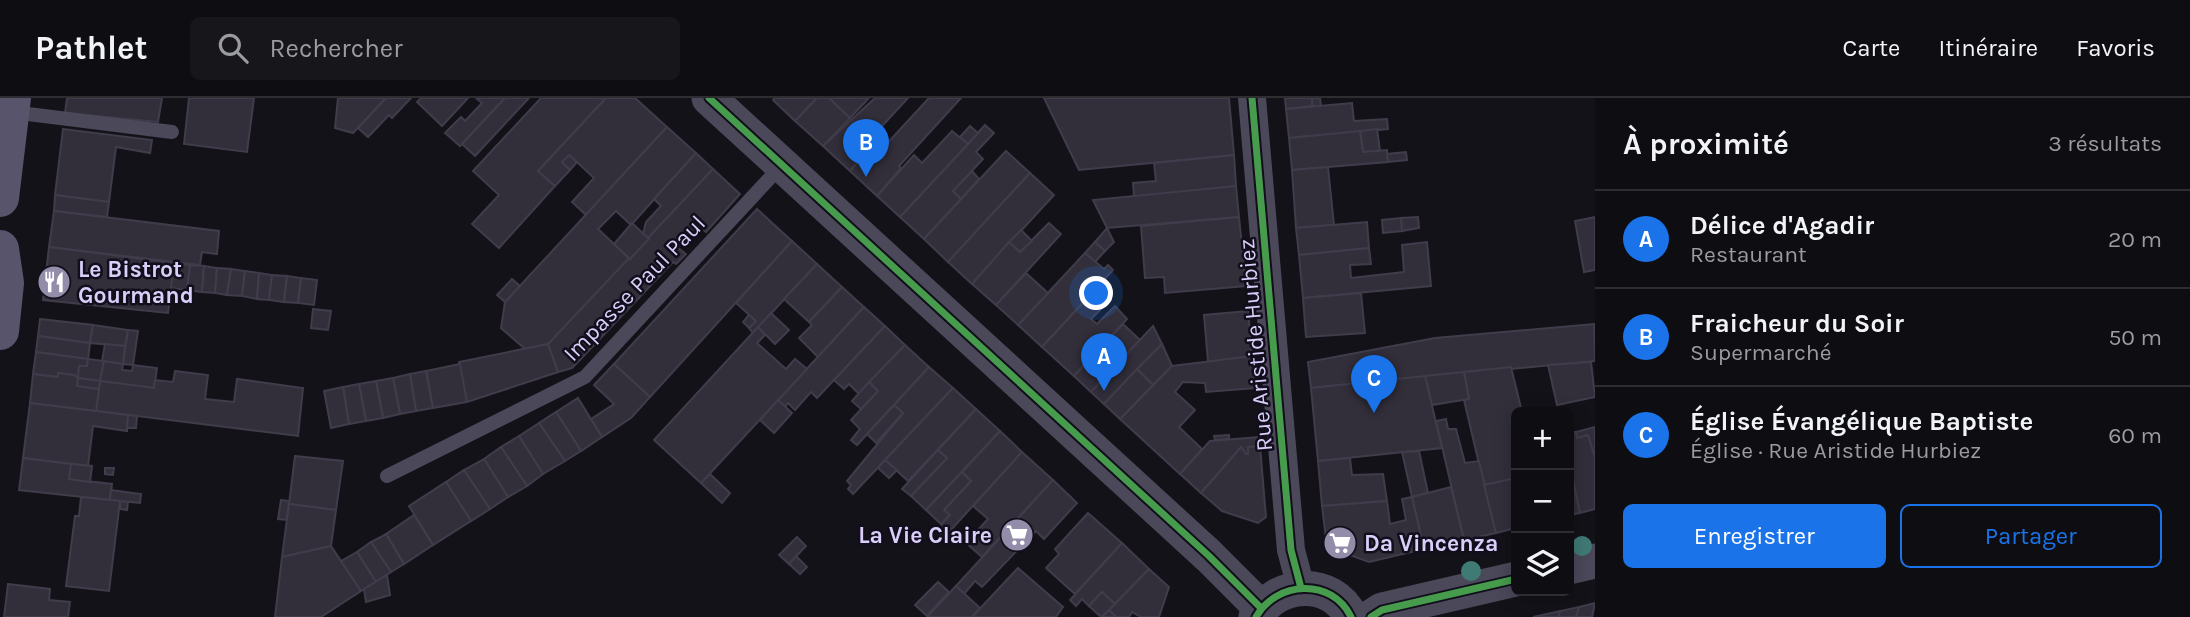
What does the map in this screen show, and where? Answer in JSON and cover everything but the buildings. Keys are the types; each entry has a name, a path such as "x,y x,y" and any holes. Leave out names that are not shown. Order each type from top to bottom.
{"main road":[{"path":"0,198 11,105"},
{"path":"0,249 5,283 0,331"}],"street":[{"path":"709,98 1209,556 1259,612 1272,597 1301,588 1319,590 1335,598 1351,617"},
{"name":"Rue Aristide Hurbiez","path":"1252,98 1291,550 1301,588"},
{"path":"1574,566 1595,561"},
{"path":"1371,617 1382,610 1511,580"}],"lane":[{"path":"11,105 172,132"},
{"name":"Impasse Paul Paul","path":"387,476 585,377 783,164"}],"cycle path":[{"path":"709,98 1209,556 1261,608"},
{"path":"1252,98 1291,550 1301,588"},
{"path":"1371,617 1382,610 1511,580"},
{"path":"1256,617 1265,605 1277,596 1304,588 1331,595 1351,617"}],"place":[{"name":"Fraicheur du Soir","path":"866,177"},
{"name":"Le Bistrot Gourmand","path":"54,282"},
{"name":"Délice d'Agadir","path":"1104,391"},
{"name":"Église Évangélique Baptiste","path":"1374,413"},
{"name":"La Vie Claire","path":"1017,535"},
{"name":"Da Vincenza","path":"1340,543"}]}
